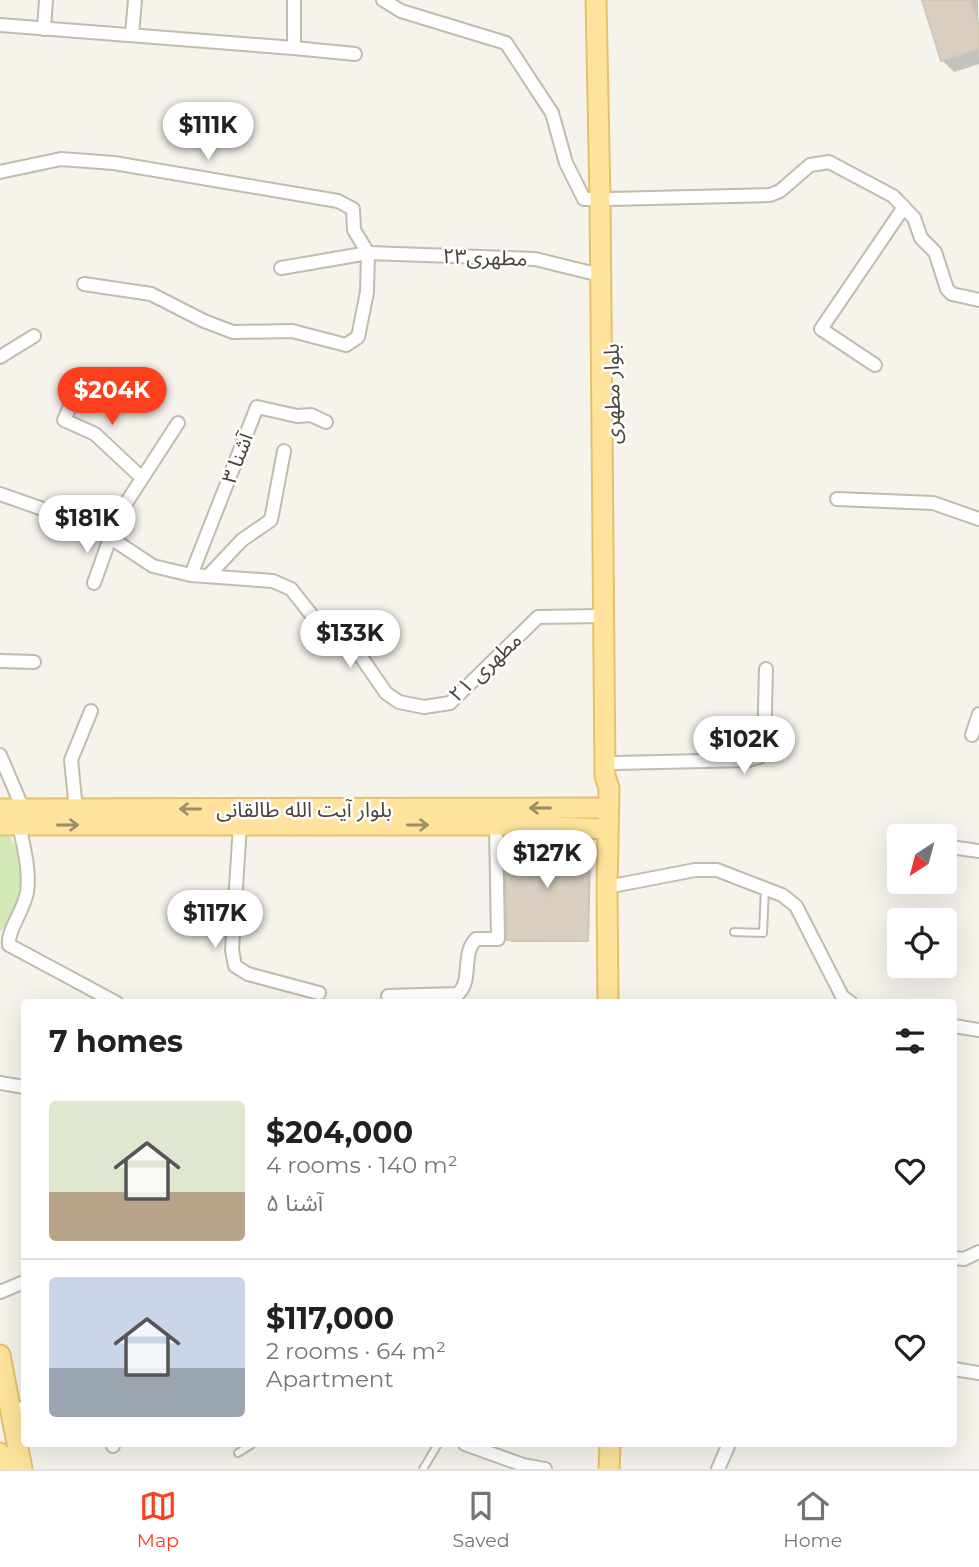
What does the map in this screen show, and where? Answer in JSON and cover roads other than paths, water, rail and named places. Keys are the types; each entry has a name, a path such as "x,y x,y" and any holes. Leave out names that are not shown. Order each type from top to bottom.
{"main road":[{"name":"بلوار مطهری","path":"596,0 605,199 600,275 602,616 615,763 609,788 607,829 608,999"},
{"name":"بلوار مطهری","path":"609,0 605,199 610,715 605,776 609,788"},
{"name":"بلوار آیت الله طالقانی","path":"0,809 14,820 608,808"},
{"name":"بلوار آیت الله طالقانی","path":"14,820 76,809 130,817 240,825 496,825 607,829"},
{"path":"0,1355 18,1411 22,1469"},
{"path":"610,1447 610,1469"},
{"path":"0,1453 3,1469"}],"street":[{"path":"44,29 47,0"},
{"path":"132,36 135,0"},
{"path":"294,0 294,48"},
{"path":"383,0 506,43 552,113 566,163 584,198 770,195 780,191 810,165 829,162 893,196 914,218 921,238 935,252 947,289 979,300"},
{"path":"0,25 355,54"},
{"path":"0,172 61,159 114,163 338,201 353,209 354,230 368,253 367,292 358,337 346,345 292,331 233,332 204,321 152,294 84,284"},
{"path":"875,365 821,329 904,207"},
{"name":"مطهری۲۳","path":"281,268 368,253 535,259 600,275"},
{"path":"0,358 34,336"},
{"path":"102,383 72,402 64,420 95,434 142,478"},
{"name":"آشنا ۳","path":"191,575 257,407 297,416 312,415 326,422"},
{"path":"94,583 108,536 178,423"},
{"path":"208,576 242,540 271,520 284,451"},
{"name":"مطهری ۲۱","path":"0,494 94,527 153,566 191,575 273,581 291,589 321,628 348,638 386,693 400,702 424,707 450,703 538,617 602,616"},
{"path":"837,499 933,503 979,519"},
{"path":"0,661 34,662"},
{"path":"615,763 748,760 759,757 764,749 766,670"},
{"path":"76,809 71,760 91,711"},
{"path":"971,735 979,714"},
{"path":"0,755 28,870 27,894 20,915 8,936 9,945 110,999"},
{"path":"240,825 232,950 235,966 248,974 318,993"},
{"path":"388,996 458,994 464,988 469,946 475,939 498,939 496,825"},
{"path":"957,848 979,850"},
{"path":"607,887 695,870 717,870 782,895 796,906 845,999"},
{"path":"957,1026 979,1030"},
{"path":"0,1083 21,1086"},
{"path":"957,1258 964,1259 979,1252"},
{"path":"0,1292 21,1283"},
{"path":"957,1369 979,1373"},
{"path":"474,1447 523,1465 545,1469"},
{"path":"718,1469 728,1447"}],"lane":[{"path":"734,932 763,933 765,888"},
{"path":"238,1452 247,1447"},
{"path":"423,1469 436,1447"}]}
